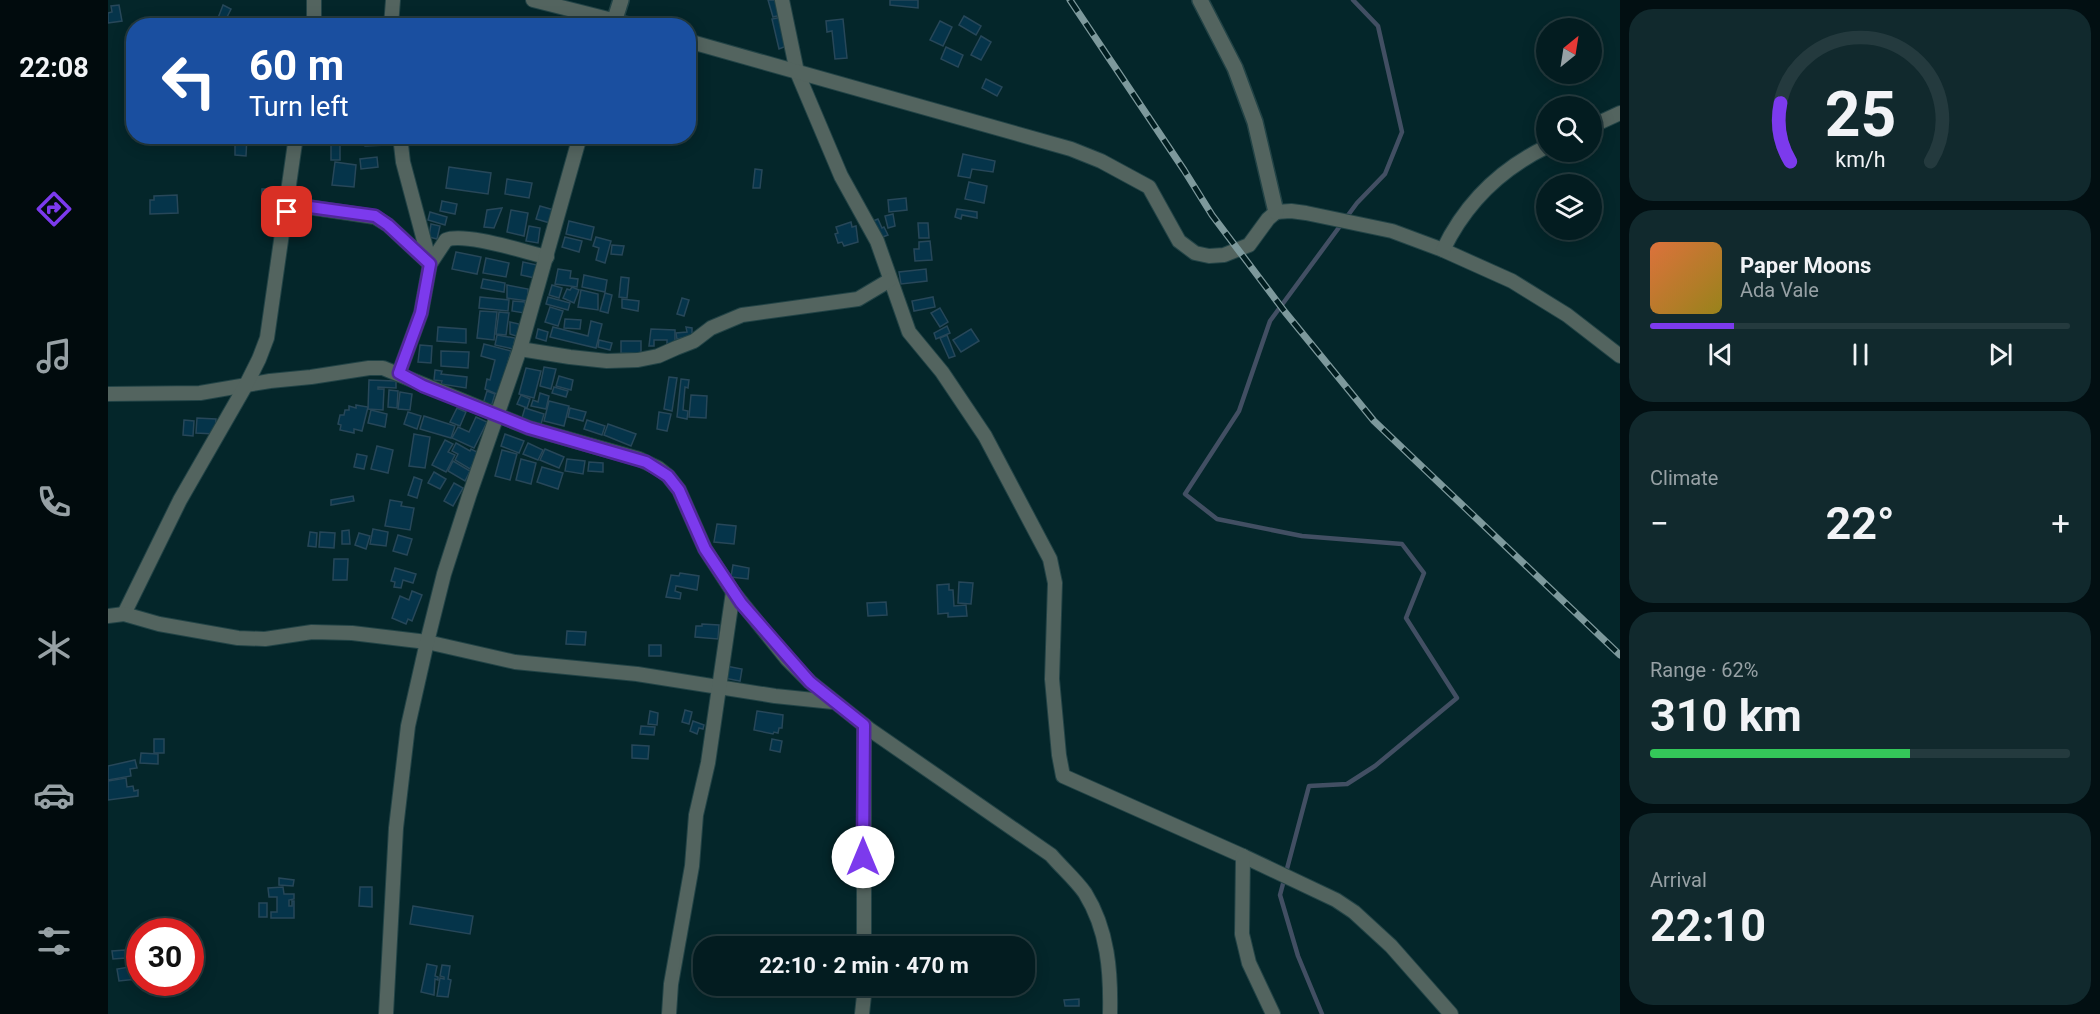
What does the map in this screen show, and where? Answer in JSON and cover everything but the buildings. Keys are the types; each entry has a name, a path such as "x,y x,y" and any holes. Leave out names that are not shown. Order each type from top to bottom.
{"street":[{"path":"314,0 314,18"},
{"path":"392,18 393,0"},
{"path":"533,0 599,18"},
{"path":"615,18 621,0"},
{"path":"782,0 797,72 841,176 877,241 909,332 942,372 985,436 1050,559 1055,583 1052,680 1063,776 1336,900 1354,912 1408,963 1451,1014"},
{"path":"1200,0 1235,68 1255,122 1276,212"},
{"path":"696,43 1071,149 1101,161 1129,174 1149,187 1179,241 1195,253 1209,256 1224,255 1249,245 1276,212 1306,213 1392,231 1443,250 1512,281 1567,315 1620,356"},
{"path":"1602,121 1620,113"},
{"path":"124,614 180,500 246,385 267,338 295,144"},
{"path":"401,144 403,162 430,264"},
{"path":"386,1014 396,828 408,726 444,574 520,349 578,144"},
{"path":"1443,250 1453,229 1483,192 1510,168 1536,153"},
{"path":"288,204 375,216 430,264"},
{"path":"399,373 421,313 430,264 446,240 457,237 484,241 547,257"},
{"path":"520,349 607,361 638,360 658,356 694,340 711,328 742,315 858,299 890,280"},
{"path":"108,394 200,393 369,368 383,368 529,428 646,462 668,476 679,490 705,549 733,592 810,682 864,725 1051,855 1076,882 1095,913 1104,937 1109,960 1110,1014"},
{"path":"669,1014 671,984 692,866 696,815 708,763 733,592"},
{"path":"108,616 124,614 159,624 238,638 265,639 312,632 331,632 427,642 515,662 637,674 718,688 833,702"},
{"path":"864,725 864,936"},
{"path":"1243,856 1242,934 1249,963 1273,1014"},
{"path":"862,1014 864,996"}],"waterway":[{"path":"1322,1014 1298,956 1280,895 1309,786 1347,784 1375,766 1457,698 1406,618 1424,573 1402,544 1302,536 1217,519 1185,494 1239,411 1270,321 1357,203 1385,174 1402,132 1378,26 1353,0"}],"railway":[{"path":"1070,0 1212,215 1285,312 1374,421 1620,655"}],"route":[{"path":"287,212 288,204 375,216 430,264 421,313 399,373 423,386 529,428 646,462 658,468 674,482 705,549 741,603 810,682 864,725 863,857"}]}
